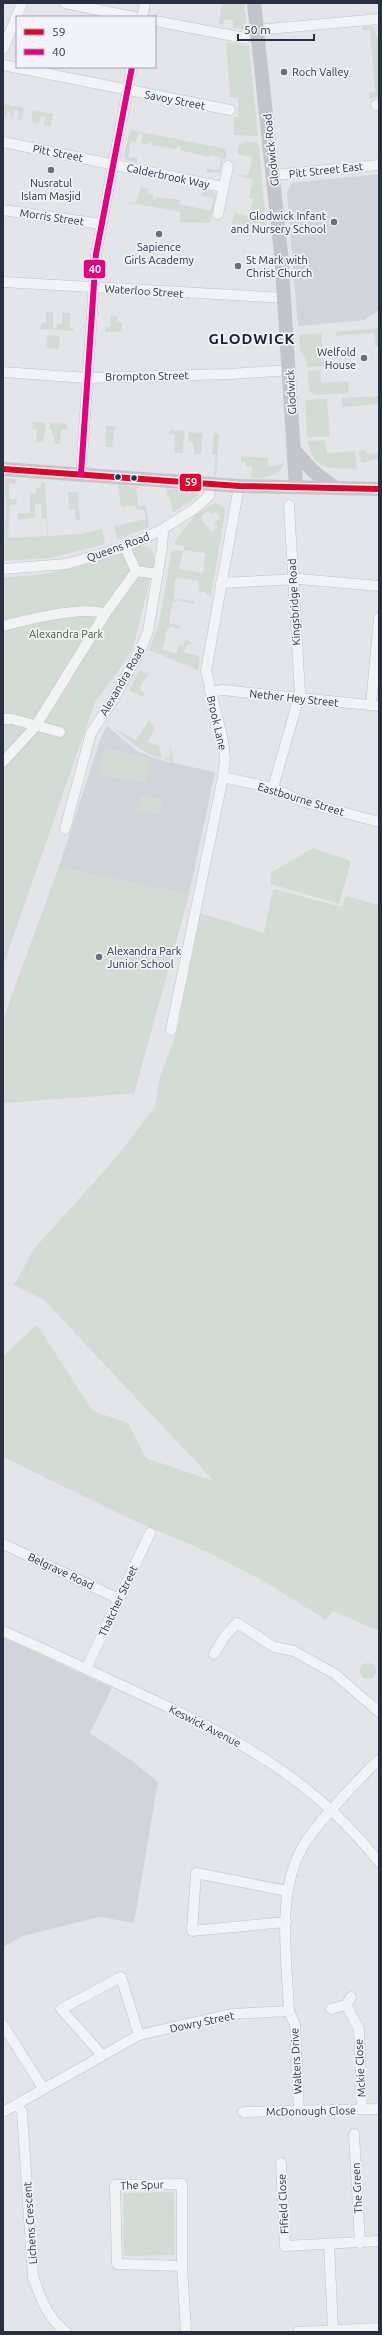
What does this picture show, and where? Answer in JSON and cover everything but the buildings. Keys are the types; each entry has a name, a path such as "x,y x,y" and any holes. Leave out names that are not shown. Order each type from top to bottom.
{"main road":[{"name":"Glodwick Road","path":"254,3 274,175 285,298"},
{"name":"Glodwick","path":"285,298 296,486"},
{"path":"273,487 289,471 295,455 334,487"},
{"path":"3,470 81,474 239,486 296,486 379,489"}],"street":[{"path":"17,16 22,3"},
{"path":"65,3 129,16"},
{"path":"142,16 145,3"},
{"path":"3,49 16,18"},
{"path":"257,30 379,19"},
{"path":"156,21 245,38"},
{"name":"Savoy Street","path":"3,65 16,68"},
{"name":"Savoy Street","path":"17,68 230,110"},
{"path":"81,474 93,288 101,224 114,165 132,68"},
{"name":"Pitt Street","path":"3,142 114,165"},
{"name":"Calderbrook Way","path":"114,165 223,187"},
{"name":"Pitt Street East","path":"274,175 379,165"},
{"name":"Calderbrook Way","path":"218,214 228,166"},
{"name":"Morris Street","path":"3,210 101,224"},
{"name":"Waterloo Street","path":"3,282 285,298"},
{"name":"Brompton Street","path":"3,372 87,378 230,374 290,370"},
{"name":"Queens Road","path":"3,569 66,564 125,546 161,530 193,510 209,496 211,484"},
{"name":"Brook Lane","path":"171,1030 223,777 225,758 223,741 206,672 239,486"},
{"name":"Kingsbridge Road","path":"273,788 300,693 289,505"},
{"name":"Alexandra Road","path":"65,829 90,733 141,650 148,631 158,574 163,534 161,530"},
{"path":"125,546 136,571"},
{"path":"136,571 158,574"},
{"path":"3,762 35,727 105,614 136,571"},
{"path":"221,583 293,579 379,586"},
{"path":"3,626 58,615 92,612 105,614"},
{"path":"375,705 379,618"},
{"name":"Nether Hey Street","path":"210,692 222,690 375,705"},
{"path":"3,719 12,719 35,727 60,732"},
{"name":"Eastbourne Street","path":"223,777 273,788 301,801 379,822"},
{"name":"Thatcher Street","path":"86,1669 150,1534"},
{"name":"Belgrave Road","path":"3,1544 119,1599"},
{"path":"214,1654 225,1636 238,1623 274,1647 294,1651 335,1674 379,1712"},
{"name":"Keswick Avenue","path":"3,1631 197,1720 250,1749 284,1770 332,1810 361,1839 379,1862"},
{"name":"Walters Drive","path":"299,2111 295,2025 289,2011 286,1922 287,1891 294,1866 308,1838 379,1760"},
{"path":"286,1922 192,1931 196,1873 287,1891"},
{"path":"102,2054 61,2009 121,1977 139,2035"},
{"name":"Mckie Close","path":"331,2009 349,2001 359,2029 362,2110"},
{"name":"Dowry Street","path":"3,2112 102,2054 139,2035 231,2014 289,2011"},
{"path":"3,2025 43,2088"},
{"name":"Lichens Crescent","path":"17,2104 22,2112 33,2277 41,2301 61,2328 66,2332"},
{"name":"McDonough Close","path":"243,2112 379,2109"},
{"name":"The Green","path":"354,2134 360,2243"},
{"name":"Fifield Close","path":"281,2163 285,2246 329,2244"},
{"name":"The Spur","path":"182,2266 117,2264 115,2186 182,2184 182,2266 186,2332"},
{"path":"333,2329 329,2244 379,2241"},
{"path":"298,2332 333,2329 379,2328"}],"shaded area":[{"name":"Glodwick Infant and Nursery School","path":"379,174 379,310 364,320 298,326 287,192 292,183"},
{"name":"Alexandra Park Junior School","path":"107,726 138,752 163,761 215,772 189,894 134,1093 3,1103 3,1020 59,867 100,740"},
{"path":"3,1637 112,1688 90,1733 132,1761 158,1782 134,1923 100,1917 23,1936 3,1947"}],"green space":[{"path":"222,3 244,3 247,27 244,29 233,28 233,21 225,19 223,24 219,24"},
{"path":"373,26 378,40 379,50 379,96 370,99 369,93 375,92 370,30 362,30 362,27"},
{"path":"226,42 249,46 258,136 233,135 234,117 238,117 238,98 230,97"},
{"path":"3,104 24,108 22,120 17,119 19,111 15,110 12,118 10,118 11,112 7,112 6,117 4,117 5,111 3,110"},
{"path":"33,110 53,114 51,126 44,125 45,117 41,116 39,124 31,122"},
{"path":"131,130 226,149 226,158 223,159 220,172 206,173 207,168 219,170 221,157 210,155 209,157 180,150 181,146 178,146 176,149 152,145 152,142 149,141 148,145 141,143 143,134 139,133 135,142 131,141 129,157 137,158 138,163 125,159 124,156"},
{"path":"246,141 257,143 259,147 266,225 232,224 234,213 249,216 253,199 249,198 253,179 239,176 248,176 252,157 237,154 239,145"},
{"path":"141,187 148,188 147,194 153,195 153,199 156,199 157,197 180,200 179,204 211,211 213,198 202,196 203,190 214,192 216,195 210,223 180,222 180,212 127,202 136,202"},
{"path":"46,312 53,312 53,328 56,328 57,324 62,324 62,313 70,313 70,328 73,328 73,331 40,329 41,323 46,323"},
{"path":"111,315 117,316 117,322 122,322 122,332 105,332 105,327 110,327"},
{"path":"379,328 379,346 375,346 374,333 336,336 336,332"},
{"path":"321,333 324,366 307,367 306,360 300,351 299,335"},
{"path":"47,335 60,336 59,349 46,348"},
{"path":"320,370 321,383 348,381 349,393 315,395 309,391 308,371"},
{"path":"379,396 379,404 342,407 342,398"},
{"path":"327,399 330,437 307,437 305,400"},
{"path":"33,422 46,423 43,443 36,442 37,429 32,429"},
{"path":"50,423 67,424 67,429 61,429 60,444 54,444 54,435 52,434 52,430 49,429"},
{"path":"106,426 115,426 112,447 105,447"},
{"path":"170,430 184,431 183,453 174,453 175,435 169,434"},
{"path":"189,432 203,433 201,454 194,454 193,442 188,442"},
{"path":"214,433 219,434 216,476 214,476 216,455 212,455"},
{"path":"325,440 327,453 355,451 357,469 332,468 319,463 314,458 308,441"},
{"path":"366,450 366,454 379,453 377,459 361,463 359,451"},
{"path":"241,456 268,458 268,467 284,464 278,472 270,476 251,478 252,467 245,466 245,462 241,462"},
{"path":"5,478 16,479 16,483 9,484 9,499 16,499 17,504 10,505 8,538 47,536 46,519 42,519 41,504 35,504 35,518 18,520 17,513 30,513 30,493 36,493 36,488 40,488 41,482 45,482 48,536 81,534 102,529 105,544 49,558 3,561 6,515"},
{"path":"118,485 142,487 136,488 139,506 146,505 149,527 117,540 114,526 146,519 144,510 136,509 135,505 121,507"},
{"path":"166,489 191,490 199,495 173,513 170,497 167,497"},
{"path":"68,492 78,492 80,520 76,520 75,509 69,510"},
{"path":"217,503 225,509 211,597 205,592 198,591 199,581 177,578 175,580 174,599 194,601 194,604 177,600 176,602 173,602 169,622 170,624 180,625 179,629 170,626 164,635 166,638 162,649 176,654 179,645 183,646 185,639 192,643 186,646 184,652 200,657 198,670 149,650 159,623 172,550 183,551 179,569 203,573 205,553 184,550 184,546 174,544 197,514","holes":["208,511 211,514 215,512 220,518 214,523 218,527 212,532 200,518"]},
{"name":"Alexandra Park","path":"141,546 146,546 152,550 155,560 132,652 95,702 3,966 3,577 38,574 73,568"},
{"path":"140,670 149,674 140,687 140,690 145,693 143,697 129,690"},
{"path":"149,720 155,729 147,742 159,746 162,759 141,750 114,728 136,740"},
{"path":"169,744 174,762 162,759 170,757"},
{"path":"104,748 151,758 146,783 98,774"},
{"path":"140,796 163,799 160,815 137,811"},
{"path":"313,848 351,861 339,904 271,884 271,873"},
{"name":"Alexandra Park Junior School","path":"59,867 189,894 134,1093 3,1103 3,1020"},
{"path":"273,889 342,907 346,896 379,905 379,1631 333,1611 326,1620 267,1583 208,1552 139,1523 3,1457 3,1356 37,1325 93,1411 128,1423 146,1458 214,1481 44,1300 14,1285 34,1249 113,1161 155,1107 160,1077 177,1032 200,913 264,933"},
{"path":"365,1663 371,1663 376,1668 374,1677 371,1679 365,1679 360,1674 360,1668"},
{"path":"174,2192 175,2255 124,2256 123,2193"}],"transit line":[{"name":"40","path":"81,474 96,254 132,68"},
{"name":"59","path":"3,469 239,486 379,489"}],"place":[{"name":"Roch Valley","path":"284,72"},
{"name":"Nusratul Islam Masjid","path":"51,170"},
{"name":"Glodwick Infant and Nursery School","path":"334,222"},
{"name":"Sapience Girls Academy","path":"159,234"},
{"name":"St Mark with Christ Church","path":"238,266"},
{"name":"Welfold House","path":"364,358"},
{"name":"Alexandra Park Junior School","path":"99,957"}],"district":[{"name":"GLODWICK","path":"252,339"}]}
